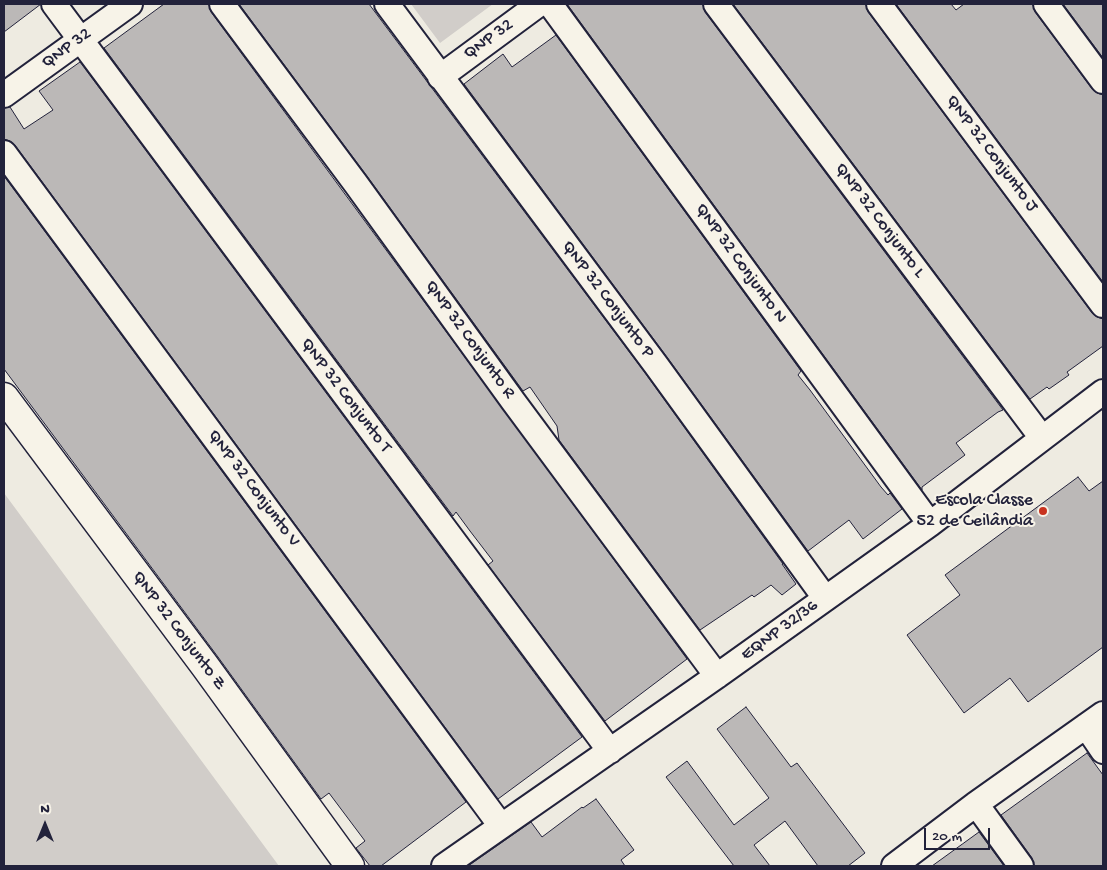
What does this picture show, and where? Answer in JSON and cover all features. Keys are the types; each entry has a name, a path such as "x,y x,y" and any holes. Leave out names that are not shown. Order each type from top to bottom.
{"street":[{"name":"QNP 32 Conjunto T","path":"54,4 610,751"},
{"name":"QNP 32","path":"4,95 130,4"},
{"name":"QNP 32 Conjunto R","path":"222,4 717,676"},
{"name":"QNP 32 Conjunto P","path":"387,4 656,365 826,598"},
{"name":"QNP 32","path":"440,77 538,4"},
{"name":"QNP 32 Conjunto N","path":"550,4 930,524"},
{"name":"QNP 32 Conjunto L","path":"716,4 1042,438"},
{"name":"QNP 32 Conjunto J","path":"879,4 1103,305"},
{"path":"1046,4 1103,81"},
{"name":"QNP 32 Conjunto V","path":"4,153 501,826"},
{"name":"EQNP 32/36","path":"449,865 501,826 717,676 930,524 1103,392"},
{"name":"QNP 32 Conjunto Z","path":"4,397 205,666 350,866"},
{"path":"894,866 976,804 1094,720 1103,750"},
{"path":"976,804 1021,866"}],"shaded area":[{"path":"411,4 493,4 440,43"},
{"path":"4,493 279,866 4,866"}],"building":[{"path":"4,4 41,4 4,32"},
{"path":"164,4 209,4 211,12 687,659 605,721 488,565 493,561 456,512 453,516 104,48"},
{"path":"239,4 369,4 645,373 796,584 782,595 771,585 754,597 752,595 700,630 559,440 557,426 530,387 523,391"},
{"path":"567,4 703,4 705,12 1003,410 956,443 965,455 922,487 922,490"},
{"path":"733,4 866,4 868,12 1092,313 1103,319 1103,346 1067,372 1069,375 1030,399"},
{"path":"896,4 951,4 956,10 964,4 1033,4 1035,12 1092,89 1103,95 1103,282"},
{"path":"1063,4 1103,4 1103,58"},
{"path":"556,35 801,371 798,375 881,487 888,495 890,493 902,509 863,539 849,520 808,551 667,357 464,84 503,54 512,67"},
{"path":"80,62 582,737 498,799 15,145 4,139 4,108 10,107 24,129 53,110 39,91"},
{"path":"4,176 466,802 381,866 370,866 356,848 365,841 329,793 321,799 4,369"},
{"name":"Escola Classe 52 de Ceilândia","path":"1078,477 1089,491 1103,481 1103,647 1028,702 1010,678 964,713 907,635 960,595 945,575"},
{"path":"746,707 791,767 797,763 865,853 848,866 818,866 785,821 754,845 770,866 734,866 666,777 687,761 734,825 769,798 717,729"},
{"path":"1087,753 1103,775 1103,866 1034,866 1032,858 1001,815"},
{"path":"596,799 634,850 621,860 625,866 468,866 531,822 542,837 582,807"},
{"path":"979,832 1004,866 932,866"}],"place":[{"name":"Escola Classe 52 de Ceilândia","path":"1043,511"}]}
